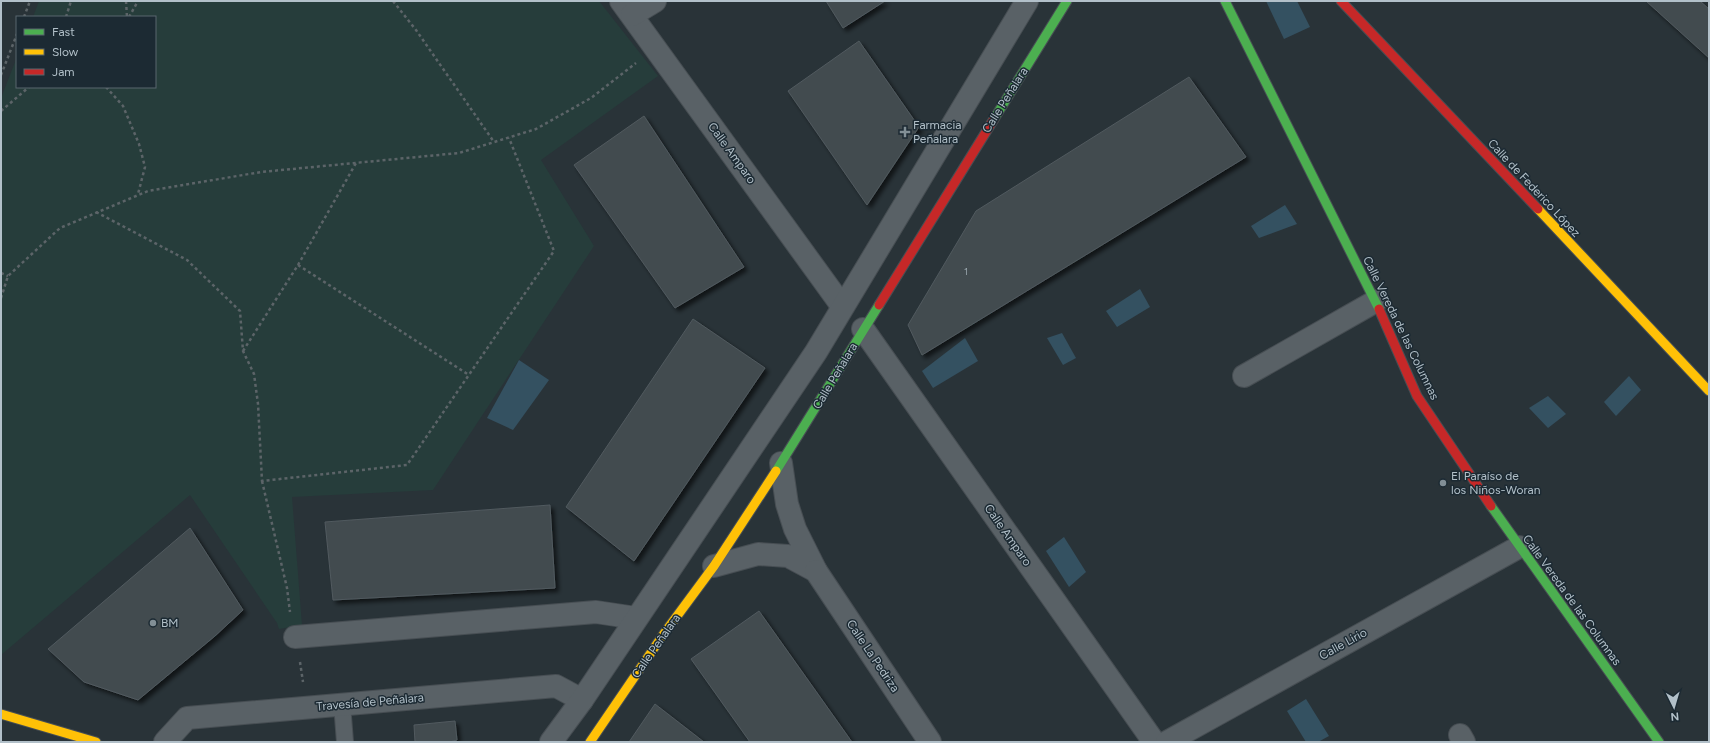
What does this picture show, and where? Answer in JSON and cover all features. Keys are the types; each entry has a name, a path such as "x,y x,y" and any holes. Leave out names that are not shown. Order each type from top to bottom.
{"street":[{"path":"627,8 654,1"},
{"path":"551,742 582,700 816,352 842,306 1028,1"},
{"name":"Calle Peñalara","path":"590,742 663,635 714,566 781,463 1067,1"},
{"name":"Calle Vereda de las Columnas","path":"1225,1 1376,301 1418,396 1519,547 1659,742"},
{"name":"Calle de Federico López","path":"1341,1 1709,391"},
{"name":"Calle Amparo","path":"627,8 842,306"},
{"path":"1244,376 1376,301"},
{"name":"Calle Amparo","path":"863,329 1154,742"},
{"name":"Calle La Pedriza","path":"781,463 787,504 795,529 816,571 930,742"},
{"name":"Calle Lirio","path":"1167,742 1519,547"},
{"name":"Calle La Pedriza","path":"714,566 758,554 788,556 816,571"},
{"path":"295,636 596,612 636,618"},
{"name":"Travesía de Peñalara","path":"165,742 187,718 556,686 582,700"},
{"path":"1,714 96,742"}],"lane":[{"path":"342,704 345,742"}],"path":[{"path":"24,16 30,1"},
{"path":"66,16 71,1"},
{"path":"126,1 128,16"},
{"path":"129,16 138,1"},
{"path":"393,1 416,30 494,142"},
{"path":"1,75 16,37"},
{"path":"1,298 8,276 60,228 137,195 148,191 262,172 459,153 536,129 591,98 656,47"},
{"path":"1,110 28,88"},
{"path":"107,88 123,106 139,144 145,167 137,195"},
{"path":"262,481 407,464 554,251 509,138"},
{"path":"243,351 298,265 356,163"},
{"path":"96,212 187,260 240,311 243,351 254,374 258,404 262,481 287,588 291,626 295,636 304,688"},
{"path":"298,265 469,375"},
{"path":"1,273 8,276"}],"green space":[{"path":"39,1 599,1 658,76 541,160 594,246 433,490 292,497 302,625 279,629 277,623 190,495 1,655 1,98 16,60 16,88 156,88 156,16 33,16"}],"water":[{"path":"1266,1 1297,1 1310,27 1284,39"},
{"path":"1285,205 1297,224 1259,238 1251,226"},
{"path":"1140,289 1150,307 1117,327 1106,311"},
{"path":"1062,333 1076,358 1063,365 1047,338"},
{"path":"965,338 978,361 933,388 922,371"},
{"path":"519,360 549,380 513,430 487,418"},
{"path":"1629,376 1641,390 1616,416 1604,402"},
{"path":"1548,396 1566,414 1548,428 1529,408"},
{"path":"1064,537 1086,572 1069,587 1046,551"},
{"path":"1306,699 1329,736 1318,742 1306,742 1287,711"}],"building":[{"path":"826,1 885,1 843,28"},
{"path":"1646,1 1700,1 1709,9 1709,58"},
{"path":"859,41 919,127 867,205 788,91"},
{"path":"1189,77 1246,157 922,355 908,325 976,211"},
{"path":"644,116 744,267 675,308 574,165"},
{"path":"693,319 765,368 634,561 566,507"},
{"path":"550,505 555,588 333,600 325,522"},
{"name":"BM","path":"190,528 243,610 215,636 138,700 84,682 48,649"},
{"path":"759,611 852,742 750,742 691,659"},
{"path":"655,704 704,742 629,742"},
{"path":"455,721 457,740 449,742 415,742 414,725"}],"traffic: fast":[{"path":"994,119 1067,1"},
{"path":"1225,1 1379,309"},
{"path":"776,471 879,305"},
{"path":"1491,506 1659,742"}],"traffic: slow":[{"path":"1538,209 1709,391"},
{"path":"590,742 663,635 714,566 776,471"},
{"path":"1,714 96,742"}],"traffic: jam":[{"path":"1341,1 1538,209"},
{"path":"879,305 994,119"},
{"path":"1379,309 1417,396 1491,506"}],"place":[{"name":"Farmacia Peñalara","path":"905,132"},
{"name":"El Paraíso de los Niños-Woran","path":"1443,483"},
{"name":"BM","path":"153,623"}]}
